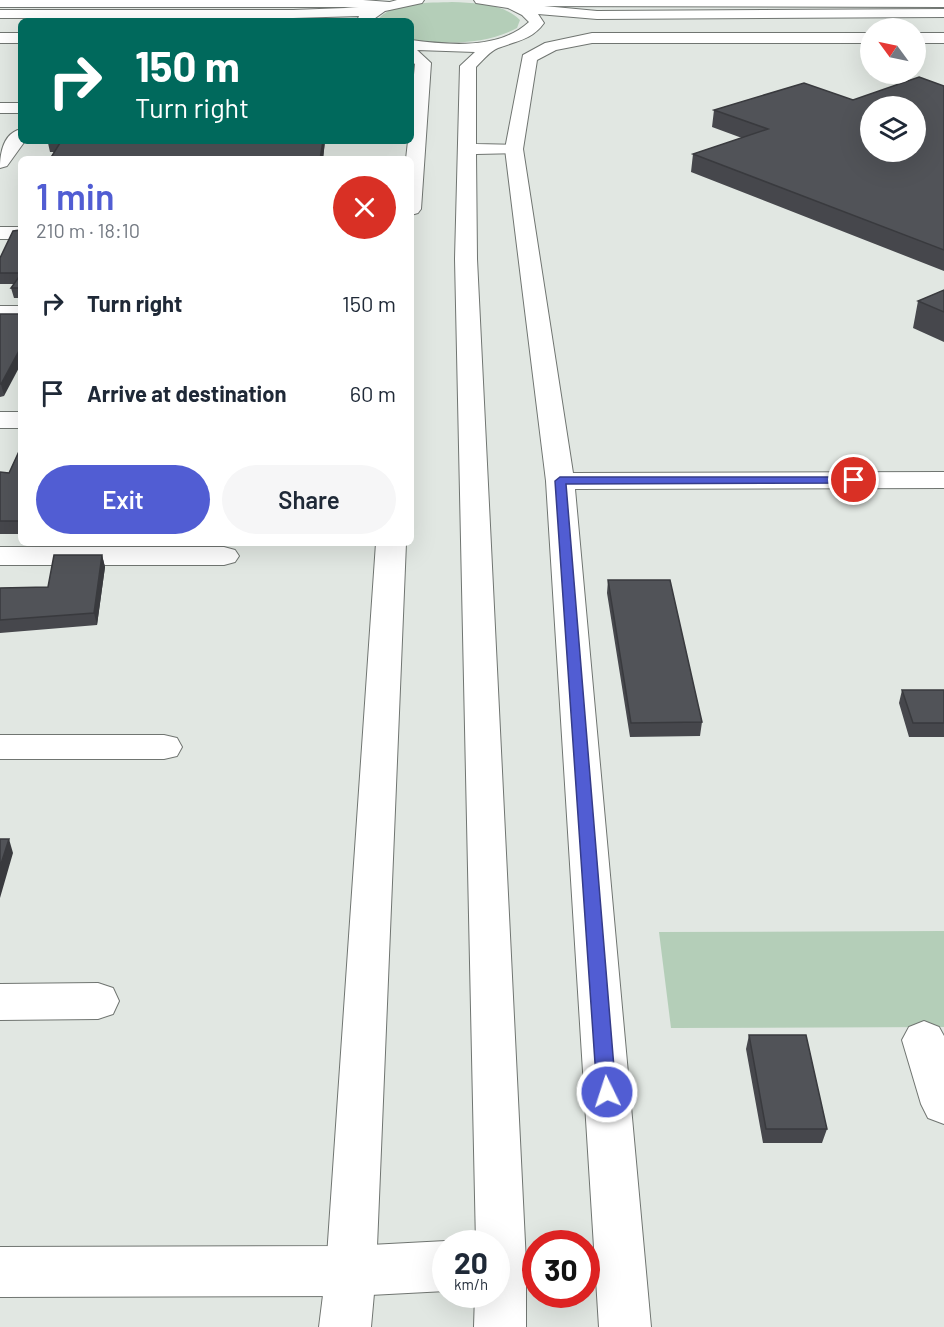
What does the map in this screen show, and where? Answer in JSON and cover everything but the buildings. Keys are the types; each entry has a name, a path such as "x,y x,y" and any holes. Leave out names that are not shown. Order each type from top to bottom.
{"street":[{"path":"0,3 399,3 417,0"},
{"path":"488,1 944,5"},
{"path":"488,1 520,8 597,15 944,13"},
{"path":"0,14 369,16 399,3"},
{"path":"906,13 944,5"},
{"path":"520,8 533,15 537,23 531,32"},
{"path":"0,24 18,24"},
{"path":"414,45 442,48 491,45 531,32 590,27 944,25"},
{"path":"0,38 18,38"},
{"path":"625,1327 560,481 514,149 529,58 537,51 565,41 592,38 860,38"},
{"path":"926,38 944,38"},
{"path":"491,45 468,66 467,271 498,1230"},
{"path":"414,56 423,63 414,172"},
{"path":"0,108 18,108"},
{"path":"0,164 18,138"},
{"path":"468,149 514,149"},
{"path":"0,164 18,165"},
{"path":"0,233 18,233"},
{"path":"0,314 18,313"},
{"path":"0,420 18,420"},
{"path":"560,481 944,480"},
{"path":"345,1327 351,1270 391,546"},
{"path":"0,556 224,556"},
{"path":"0,747 164,747"},
{"path":"0,1002 98,1001"},
{"path":"924,1040 944,1104"},
{"path":"0,1272 351,1270 432,1267"},
{"path":"500,1308 500,1327"}],"green space":[{"path":"452,2 497,7 520,20 517,28 492,38 465,42 438,42 414,40 414,18 380,18 383,14 401,6"},
{"path":"944,931 944,1027 671,1028 659,932"}],"route":[{"path":"607,1092 560,481 854,480"}]}
